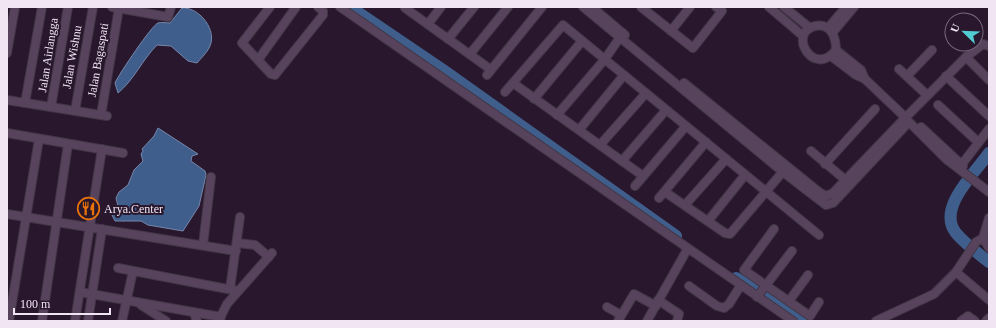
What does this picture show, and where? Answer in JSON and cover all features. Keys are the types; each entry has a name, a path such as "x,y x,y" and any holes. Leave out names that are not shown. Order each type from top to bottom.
{"street":[{"path":"7,53 15,7"},
{"path":"25,103 42,7"},
{"name":"Jalan Airlangga","path":"51,107 68,7"},
{"name":"Jalan Wishnu","path":"75,111 93,7"},
{"path":"115,8 168,16 171,7"},
{"path":"270,7 242,43 271,74 276,75 323,15 323,11 318,7"},
{"path":"258,60 296,7"},
{"path":"340,7 741,285 758,295 793,321"},
{"path":"428,24 442,7"},
{"path":"448,39 474,7"},
{"path":"470,54 508,7"},
{"path":"405,8 470,54 489,72 542,7"},
{"path":"583,7 622,35"},
{"path":"592,7 622,35 710,108 786,169 830,199 908,119 927,95 946,76 966,57 983,44 989,46"},
{"path":"672,31 690,7"},
{"path":"647,9 693,48 722,11 716,7"},
{"path":"768,7 803,36"},
{"path":"784,7 810,28"},
{"path":"830,30 846,7"},
{"path":"830,30 854,7"},
{"name":"Jalan Bagaspati","path":"75,111 104,116 115,8"},
{"path":"505,92 561,25 582,40 819,235"},
{"path":"821,26 830,30 836,40 834,53 821,59 813,58 807,54 803,46 803,36 810,28 821,26"},
{"path":"557,115 622,35"},
{"path":"534,99 582,40"},
{"path":"907,76 932,50"},
{"path":"834,53 856,75 865,80 989,192"},
{"path":"966,57 989,80"},
{"path":"899,69 927,95"},
{"path":"579,130 624,75"},
{"path":"946,76 989,116"},
{"path":"513,83 643,176"},
{"path":"600,145 646,93"},
{"path":"7,100 75,111"},
{"path":"938,105 978,142"},
{"path":"825,164 875,109"},
{"path":"622,161 666,110"},
{"path":"635,186 686,126"},
{"path":"962,169 978,142 989,130"},
{"path":"7,134 123,152"},
{"path":"9,321 39,139"},
{"path":"706,142 662,195 685,205 726,233 731,234 786,169"},
{"path":"42,321 68,144"},
{"path":"75,321 102,149"},
{"path":"811,151 848,182"},
{"path":"685,205 726,159"},
{"path":"708,221 745,175"},
{"path":"203,246 211,177"},
{"path":"977,180 989,186"},
{"path":"7,214 203,246 236,247 255,245 270,255 234,290"},
{"path":"80,292 165,307 197,317 220,319 234,290 236,247 240,217"},
{"path":"876,321 934,294 956,272 968,251 979,240 989,218"},
{"path":"88,321 102,229"},
{"path":"774,230 744,270 810,316 819,302"},
{"path":"979,240 989,248"},
{"path":"647,321 688,248"},
{"path":"758,295 792,251"},
{"path":"118,268 234,290"},
{"path":"122,321 133,271"},
{"path":"956,272 989,300"},
{"path":"789,301 808,276"},
{"path":"689,286 717,306 724,308 729,304 741,285"},
{"path":"607,308 620,318 634,294 679,314 677,321"},
{"path":"137,302 164,319 165,307"},
{"path":"961,321 968,316 975,321"},
{"path":"986,321 989,318"}],"green space":[{"path":"341,7 351,7 393,35 735,277 760,292 765,286 810,316 812,321 793,321"}],"water":[{"path":"182,8 199,14 208,25 212,37 207,51 197,63 188,61 171,46 157,45 129,82 118,93 115,83 143,40 158,23 170,23"},
{"path":"158,128 198,154 192,156 191,161 205,171 206,175 199,206 183,231 148,225 141,221 115,221 111,213 118,206 116,198 119,192 128,185 134,170 143,161 141,154 143,151 142,149 154,136"}],"waterway":[{"path":"350,7 443,70 676,236"},
{"path":"989,153 960,191 954,202 951,213 951,223 956,233 967,245 989,262"},
{"path":"736,278 763,294 801,321"}],"place":[{"name":"Arya.Center","path":"88,209"}]}
